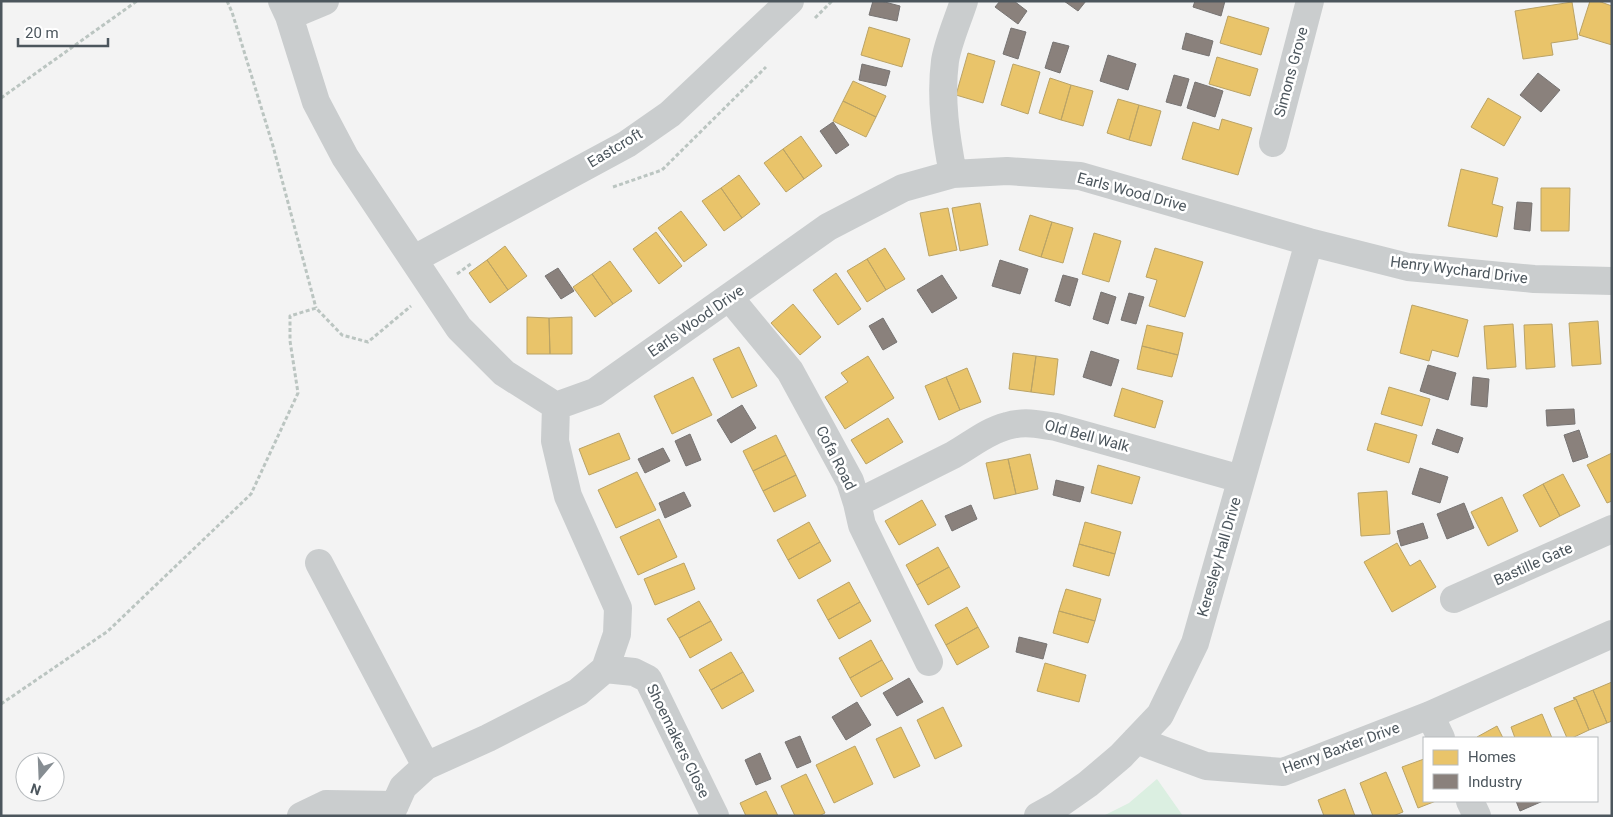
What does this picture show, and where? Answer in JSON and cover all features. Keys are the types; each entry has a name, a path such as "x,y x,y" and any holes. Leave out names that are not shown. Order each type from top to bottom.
{"street":[{"path":"301,816 326,804 392,810 403,787 426,766 488,738 578,692 605,669 617,634 618,608 568,496 555,441 556,406 504,373 459,328 345,157 316,102 285,8 325,1"},
{"name":"Eastcroft","path":"414,259 627,144 670,114 790,1"},
{"path":"953,174 944,108 945,59 964,1"},
{"name":"Simons Grove","path":"1273,143 1310,1"},
{"name":"Earls Wood Drive","path":"556,406 595,392 828,227 903,188 953,174 1007,171 1080,176 1309,242"},
{"name":"Henry Wychard Drive","path":"1309,242 1408,267 1534,280 1612,281"},
{"name":"Keresley Hall Drive","path":"1038,816 1058,805 1088,784 1121,756 1160,715 1195,643 1309,242"},
{"name":"Cofa Road","path":"729,297 790,371 850,481 862,525 929,662"},
{"name":"Old Bell Walk","path":"857,503 954,454 987,434 1006,426 1020,423 1056,426 1241,479"},
{"name":"Bastille Gate","path":"1454,599 1612,529"},
{"path":"319,562 426,766"},
{"name":"Henry Baxter Drive","path":"1136,740 1206,766 1283,772 1435,727 1612,634"},
{"name":"Shoemakers Close","path":"605,669 634,672 648,679 715,816"},
{"path":"1470,802 1477,816"}],"path":[{"path":"1,98 137,1"},
{"path":"227,1 273,146 316,308 342,335 368,342 433,288 473,263"},
{"path":"812,22 832,1"},
{"path":"607,189 662,170 771,62"},
{"path":"1,704 108,631 251,494 298,393 290,341 290,316 316,308"}],"green space":[{"path":"1157,779 1183,816 1103,816 1129,803"}],"building: Homes":[{"path":"1590,1 1598,1 1612,6 1612,45 1579,35"},
{"path":"1572,2 1578,39 1551,43 1553,55 1523,59 1515,11"},
{"path":"1228,16 1269,28 1261,55 1220,43"},
{"path":"869,27 910,39 902,67 861,55"},
{"path":"968,53 995,61 983,103 956,95"},
{"path":"1217,57 1258,69 1250,96 1209,84"},
{"path":"1013,64 1040,72 1028,114 1001,105"},
{"path":"1050,78 1071,85 1061,120 1039,113"},
{"path":"853,81 886,96 876,117 843,101"},
{"path":"1071,85 1093,91 1083,126 1061,120"},
{"path":"1488,98 1521,117 1504,146 1471,127"},
{"path":"1118,99 1139,105 1129,140 1107,133"},
{"path":"843,101 876,117 866,137 833,121"},
{"path":"1139,105 1161,111 1151,146 1129,140"},
{"path":"1222,119 1252,128 1238,175 1182,159 1193,122 1219,130"},
{"path":"801,136 822,166 804,179 783,149"},
{"path":"783,149 804,179 786,192 764,163"},
{"path":"1461,169 1498,178 1492,204 1503,207 1497,237 1448,226"},
{"path":"739,175 760,204 742,218 721,188"},
{"path":"721,188 742,218 724,231 702,201"},
{"path":"1541,188 1570,188 1569,231 1541,231"},
{"path":"980,203 988,245 960,251 952,208"},
{"path":"948,208 957,250 929,256 920,213"},
{"path":"681,211 707,245 684,262 658,228"},
{"path":"1030,215 1052,222 1041,257 1019,250"},
{"path":"1052,222 1073,228 1063,263 1041,257"},
{"path":"656,232 682,266 659,284 633,249"},
{"path":"1094,233 1121,241 1109,282 1082,274"},
{"path":"505,246 527,276 508,290 487,260"},
{"path":"885,248 905,279 886,290 867,259"},
{"path":"1155,248 1203,262 1185,317 1149,306 1157,280 1146,277"},
{"path":"867,259 886,290 867,302 847,271"},
{"path":"487,260 508,290 490,303 469,273"},
{"path":"610,261 632,291 613,304 592,274"},
{"path":"836,273 861,309 838,325 813,290"},
{"path":"592,274 613,304 595,317 573,287"},
{"path":"793,304 821,337 800,355 771,323"},
{"path":"1412,305 1468,320 1458,357 1432,350 1429,361 1400,353"},
{"path":"527,317 549,318 550,354 527,354"},
{"path":"572,317 572,354 550,354 549,318"},
{"path":"1598,321 1601,364 1572,366 1569,323"},
{"path":"1513,324 1516,367 1487,369 1484,326"},
{"path":"1552,324 1555,367 1526,369 1524,325"},
{"path":"1147,325 1183,333 1178,355 1142,346"},
{"path":"1142,346 1178,355 1172,377 1137,369"},
{"path":"739,347 757,386 732,398 713,359"},
{"path":"1013,353 1036,356 1031,392 1009,389"},
{"path":"868,356 894,398 845,429 825,397 848,382 841,373"},
{"path":"1036,356 1058,359 1054,395 1031,392"},
{"path":"967,368 981,402 960,410 946,377"},
{"path":"693,377 712,415 672,434 654,396"},
{"path":"946,377 960,410 939,420 925,386"},
{"path":"1389,387 1430,399 1422,426 1381,414"},
{"path":"1122,388 1163,401 1155,428 1114,416"},
{"path":"888,418 903,442 866,464 851,440"},
{"path":"1375,423 1417,435 1409,463 1367,450"},
{"path":"619,433 630,459 589,475 579,449"},
{"path":"776,435 786,455 753,471 743,451"},
{"path":"1612,453 1612,501 1607,503 1587,465"},
{"path":"1030,454 1038,489 1016,494 1008,459"},
{"path":"786,455 796,475 763,491 753,471"},
{"path":"1008,459 1016,494 994,499 986,463"},
{"path":"1098,465 1140,477 1132,504 1091,493"},
{"path":"637,472 656,510 616,528 598,490"},
{"path":"1563,474 1580,506 1560,516 1543,484"},
{"path":"796,475 806,496 774,512 763,491"},
{"path":"1543,484 1560,516 1540,527 1523,495"},
{"path":"1387,491 1390,534 1361,536 1358,493"},
{"path":"1502,497 1518,531 1488,546 1471,512"},
{"path":"922,500 936,525 899,545 885,521"},
{"path":"659,519 677,557 638,575 620,537"},
{"path":"809,522 820,542 788,560 777,540"},
{"path":"1085,522 1121,532 1115,554 1079,544"},
{"path":"820,542 831,561 799,579 788,560"},
{"path":"1397,543 1410,566 1420,560 1436,587 1392,612 1364,562"},
{"path":"1079,544 1115,554 1109,576 1073,566"},
{"path":"938,547 949,567 917,585 906,565"},
{"path":"684,563 695,589 655,605 644,579"},
{"path":"949,567 960,587 928,605 917,585"},
{"path":"849,582 860,602 828,620 817,600"},
{"path":"1066,589 1101,599 1095,621 1059,611"},
{"path":"699,601 711,621 679,638 667,619"},
{"path":"860,602 871,621 839,639 828,620"},
{"path":"967,607 978,627 946,645 935,625"},
{"path":"1059,611 1095,621 1088,643 1053,633"},
{"path":"711,621 722,640 690,658 679,638"},
{"path":"978,627 989,647 957,665 946,645"},
{"path":"871,640 882,660 850,678 839,658"},
{"path":"731,652 743,672 711,690 699,670"},
{"path":"882,660 893,679 861,697 850,678"},
{"path":"1045,663 1086,675 1079,702 1037,691"},
{"path":"743,672 754,691 722,709 711,690"},
{"path":"1612,682 1612,721 1607,723 1593,690"},
{"path":"1593,690 1607,723 1589,730 1576,699 1573,698"},
{"path":"1576,699 1589,730 1574,737 1567,737 1554,708"},
{"path":"943,707 962,746 935,759 917,720"},
{"path":"1542,714 1552,737 1515,737 1511,727"},
{"path":"1497,726 1502,737 1477,737"},
{"path":"901,727 920,766 894,778 876,739"},
{"path":"855,746 873,784 834,803 816,765"},
{"path":"1423,759 1423,802 1433,802 1418,808 1402,767"},
{"path":"1386,772 1403,812 1393,816 1373,816 1360,783"},
{"path":"806,774 825,813 819,816 795,816 781,786"},
{"path":"1345,789 1355,816 1324,816 1318,800"},
{"path":"766,791 778,816 746,816 740,803"}],"building: Industry":[{"path":"873,1 900,6 897,21 869,15"},
{"path":"1000,1 1014,1 1027,11 1018,24 995,7"},
{"path":"1064,1 1086,1 1078,11"},
{"path":"1195,1 1225,1 1221,16 1193,7"},
{"path":"1011,28 1026,32 1018,59 1003,54"},
{"path":"1186,33 1213,41 1209,56 1182,49"},
{"path":"1053,42 1069,46 1060,73 1045,68"},
{"path":"1108,55 1136,64 1128,90 1100,81"},
{"path":"862,64 890,71 886,86 859,80"},
{"path":"1538,73 1560,90 1541,112 1520,95"},
{"path":"1174,75 1189,79 1181,106 1166,102"},
{"path":"1195,82 1223,91 1215,117 1187,108"},
{"path":"833,122 849,145 836,154 820,131"},
{"path":"1517,202 1532,203 1530,231 1514,229"},
{"path":"1000,260 1028,269 1020,294 992,286"},
{"path":"558,268 574,291 561,299 545,276"},
{"path":"942,275 957,298 932,313 917,290"},
{"path":"1063,275 1078,279 1070,306 1055,301"},
{"path":"1101,292 1116,297 1108,324 1093,319"},
{"path":"1129,293 1144,297 1136,324 1121,320"},
{"path":"883,318 897,342 883,350 869,326"},
{"path":"1091,351 1119,360 1111,386 1083,377"},
{"path":"1428,365 1456,373 1448,400 1420,391"},
{"path":"1473,377 1489,379 1487,407 1471,405"},
{"path":"742,405 756,428 731,443 717,420"},
{"path":"1574,409 1575,424 1547,426 1546,410"},
{"path":"1437,429 1463,438 1458,453 1432,444"},
{"path":"1579,430 1588,457 1573,462 1564,435"},
{"path":"690,434 701,460 686,466 675,441"},
{"path":"663,448 670,461 645,473 638,459"},
{"path":"1420,468 1448,477 1440,503 1412,494"},
{"path":"1056,480 1084,487 1080,502 1053,495"},
{"path":"684,492 691,506 665,518 659,503"},
{"path":"1464,503 1474,528 1447,539 1437,514"},
{"path":"971,505 977,519 952,531 945,516"},
{"path":"1423,523 1428,538 1401,546 1397,531"},
{"path":"1019,637 1047,644 1043,659 1016,652"},
{"path":"909,678 923,702 897,716 883,693"},
{"path":"857,702 871,725 846,740 832,717"},
{"path":"800,736 811,762 797,768 785,742"},
{"path":"760,753 771,779 756,785 745,760"},
{"path":"1516,802 1541,802 1520,811"}]}
